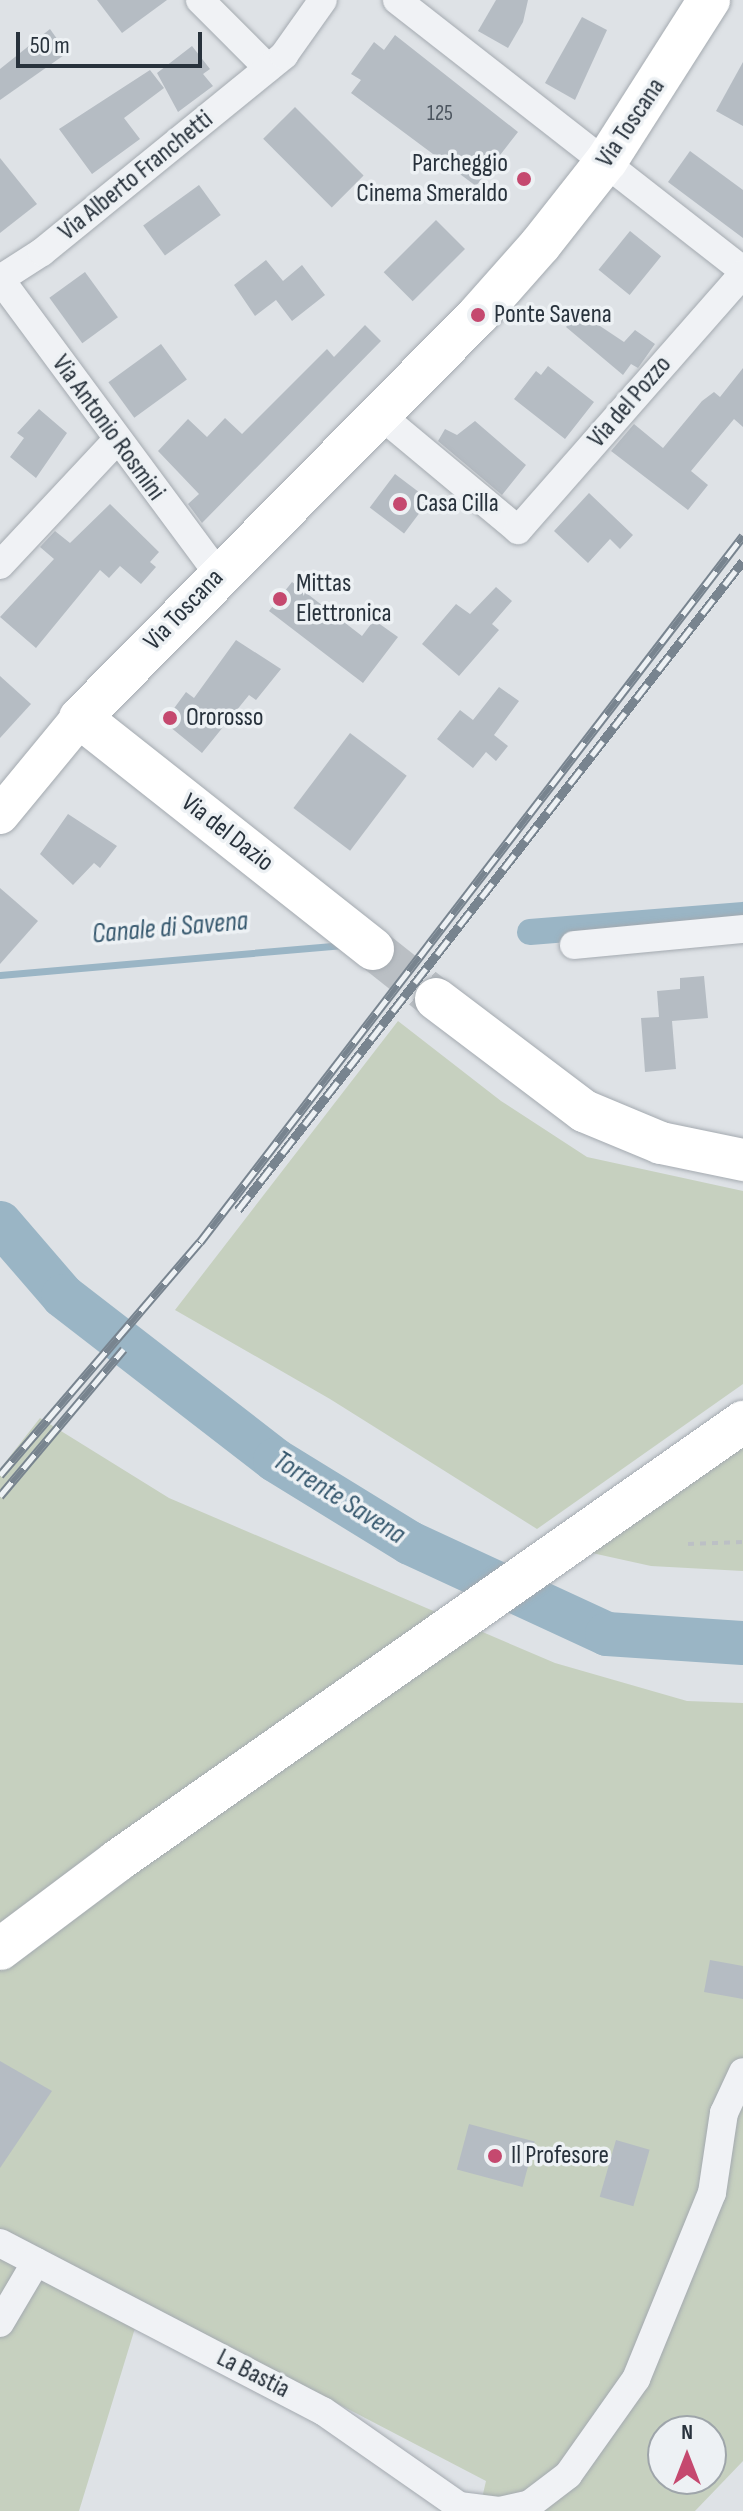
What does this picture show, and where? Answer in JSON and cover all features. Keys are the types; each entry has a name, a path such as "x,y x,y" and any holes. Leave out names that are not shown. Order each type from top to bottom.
{"main road":[{"name":"Via Toscana","path":"0,815 80,718 478,315 607,160 709,0"},
{"name":"Via del Dazio","path":"80,718 373,949"},
{"path":"436,999 584,1111 661,1143 743,1160"},
{"path":"0,1949 743,1422"}],"street":[{"path":"200,0 268,68"},
{"name":"Via Alberto Franchetti","path":"0,279 42,252 284,55 323,0"},
{"name":"Via del Pozzo","path":"379,414 518,530 743,272 607,160 397,0"},
{"name":"Via Antonio Rosmini","path":"0,279 116,441 219,575"},
{"path":"0,565 116,441"},
{"path":"574,945 743,929"},
{"name":"La Bastia","path":"0,2243 323,2411 459,2506 499,2511 530,2504 568,2475 636,2379 704,2217 724,2113 743,2072"},
{"path":"0,2323 36,2262"}],"path":[{"path":"688,1544 743,1542"}],"green space":[{"path":"398,1021 501,1101 587,1157 743,1191 743,1384 537,1529 330,1399 175,1310"},
{"path":"40,1418 169,1498 555,1663 687,1701 743,1703 743,2461 727,2478 727,2415 647,2415 647,2495 710,2495 695,2511 479,2511 486,2481 143,2302 79,2511 0,2511 0,1469"},
{"path":"743,1443 743,1571 651,1566 592,1553"}],"building":[{"path":"97,0 167,0 122,33"},
{"path":"496,0 528,0 523,22 508,48 478,31"},
{"path":"582,17 607,30 575,100 545,83"},
{"path":"50,29 67,53 0,100 0,69"},
{"path":"395,35 518,132 476,186 351,93 361,80 351,74 374,42 384,50"},
{"path":"192,46 210,69 203,74 213,86 178,112 157,73"},
{"path":"743,62 743,126 716,111"},
{"path":"150,70 164,88 124,118 140,139 92,174 59,129"},
{"path":"295,107 364,176 332,207 263,139"},
{"path":"690,151 743,190 743,238 668,182"},
{"path":"0,158 37,204 0,233"},
{"path":"199,185 221,215 165,255 143,226"},
{"path":"436,220 465,249 413,301 384,272"},
{"path":"630,231 661,256 630,295 599,270"},
{"path":"266,260 283,281 302,265 325,295 292,321 276,300 255,316 234,285"},
{"path":"85,272 118,317 82,343 49,298"},
{"path":"579,312 624,342 635,330 655,344 638,368 631,364 623,375 566,327"},
{"path":"365,325 381,341 202,523 188,504 199,494 158,451 188,419 207,437 225,418 242,434 327,349 334,357"},
{"path":"161,344 187,380 134,418 108,382"},
{"path":"548,366 594,402 565,439 514,399 536,371 541,375"},
{"path":"743,368 743,427 734,419 691,471 708,485 688,510 611,451 634,424 663,448 702,401 714,392 720,397"},
{"path":"39,409 67,433 36,478 10,457 24,438 17,433"},
{"path":"475,421 526,465 502,495 438,441 445,429 457,435"},
{"name":"Casa Cilla","path":"395,474 429,500 404,533 370,508"},
{"path":"589,493 633,535 620,549 610,539 588,563 554,531"},
{"path":"110,504 159,552 150,562 156,567 141,584 120,566 109,578 100,570 36,648 0,617 54,559 40,547 55,531 70,543"},
{"path":"292,582 362,636 374,620 398,637 363,683 269,611"},
{"path":"496,587 512,601 492,624 499,630 459,676 422,644 456,604 470,614"},
{"path":"236,640 281,669 256,700 249,695 202,753 164,722 186,692 194,698"},
{"path":"0,676 31,704 0,738"},
{"path":"499,687 519,701 494,735 508,746 496,761 486,752 473,768 437,739 460,710 473,720"},
{"path":"350,733 407,776 350,851 293,808"},
{"path":"68,814 117,846 100,868 94,863 73,885 40,854"},
{"path":"0,888 38,921 0,964"},
{"path":"704,976 708,1018 672,1021 676,1069 645,1072 641,1018 659,1017 657,991 680,989 680,978"},
{"path":"710,1960 743,1966 743,1999 704,1992"},
{"path":"0,2061 52,2091 0,2168"},
{"name":"Il Profesore","path":"469,2124 535,2142 523,2187 457,2169"},
{"path":"616,2140 650,2150 633,2206 600,2197"}],"waterway":[{"name":"Canale di Savena","path":"530,932 743,915"},
{"name":"Canale di Savena","path":"0,975 344,945"},
{"name":"Torrente Savena","path":"0,1223 63,1296 275,1460 410,1543 607,1634 743,1643"}],"tunnel":[{"path":"373,949 436,999"}],"railway":[{"path":"0,1475 200,1242 743,536"},
{"path":"238,1210 743,561"},
{"path":"0,1496 124,1349"}],"place":[{"name":"Parcheggio Cinema Smeraldo","path":"524,179"},
{"name":"Ponte Savena","path":"478,315"},
{"name":"Casa Cilla","path":"400,504"},
{"name":"Mittas Elettronica","path":"280,599"},
{"name":"Ororosso","path":"170,718"},
{"name":"Il Profesore","path":"495,2156"}]}
